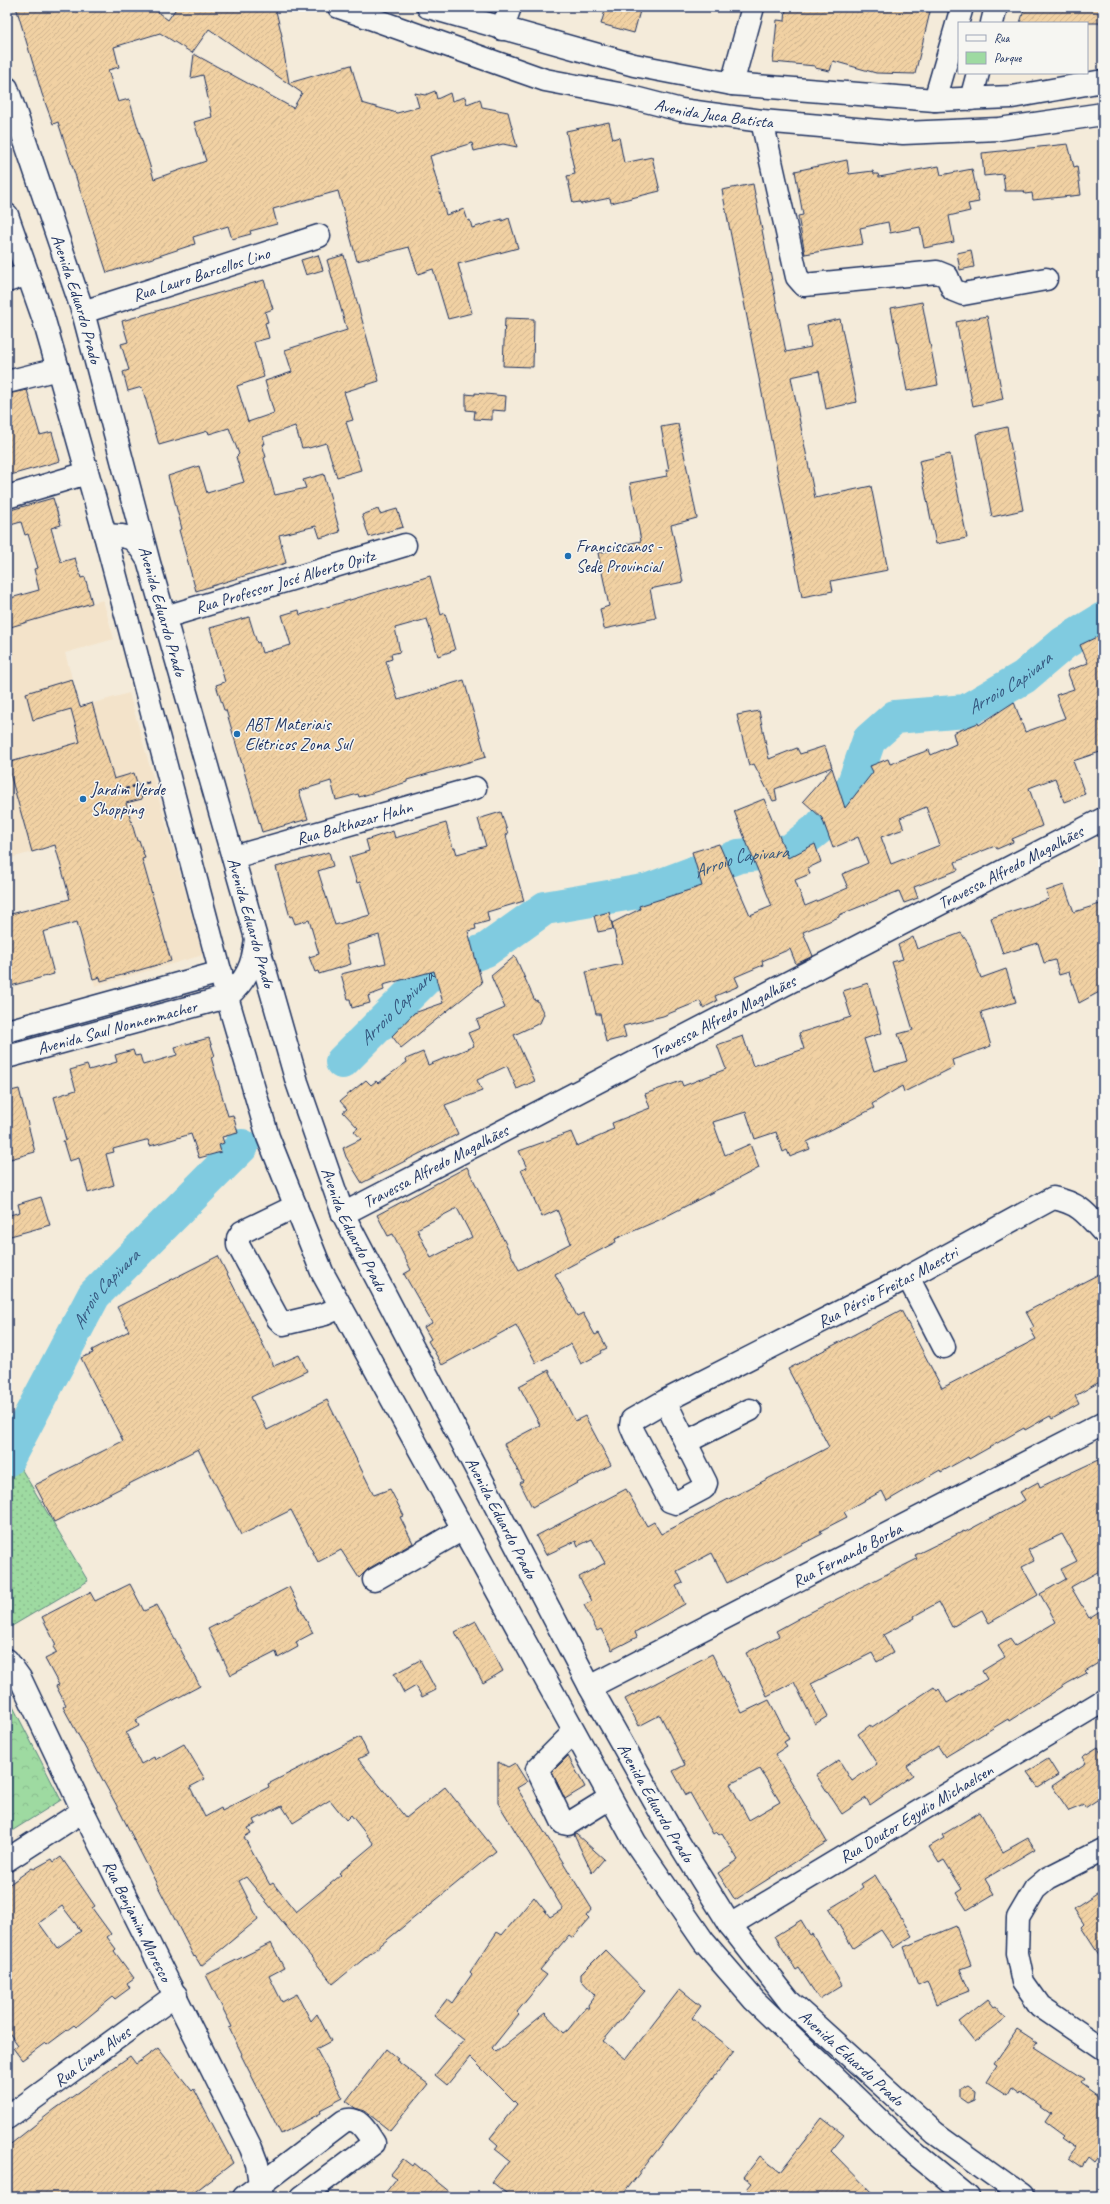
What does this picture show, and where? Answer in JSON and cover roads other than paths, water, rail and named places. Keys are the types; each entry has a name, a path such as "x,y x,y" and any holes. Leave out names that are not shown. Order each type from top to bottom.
{"main road":[{"name":"Avenida Juca Batista","path":"338,7 545,80 619,94 681,110 762,121 903,133 1000,129 1103,114"},
{"name":"Avenida Juca Batista","path":"428,7 634,65 732,84 935,100 1012,97 1103,81"},
{"path":"502,29 510,7"},
{"path":"732,84 753,7"},
{"path":"935,100 962,7"},
{"path":"992,22 996,7"},
{"path":"971,99 978,74"},
{"name":"Avenida Eduardo Prado","path":"7,88 84,312 149,563 297,1082 343,1214 590,1687 669,1827 730,1925 790,2002 935,2133 1024,2197"},
{"path":"762,121 797,277 804,285 937,272 947,276 953,290 963,294 1046,279"},
{"name":"Avenida Eduardo Prado","path":"7,215 28,274 58,369 105,535 227,997 268,1137 322,1272 635,1842 704,1942 754,2000 906,2146 970,2196"},
{"name":"Rua Lauro Barcellos Lino","path":"84,312 319,236"},
{"path":"7,281 28,274"},
{"path":"7,382 58,369"},
{"path":"7,497 87,473"},
{"path":"105,535 131,537 137,542 149,563"},
{"name":"Rua Professor José Alberto Opitz","path":"165,617 405,545"},
{"name":"Rua Balthazar Hahn","path":"234,857 475,788"},
{"name":"Travessa Alfredo Magalhães","path":"343,1214 1103,820"},
{"path":"227,997 241,986 248,972 253,959 256,934"},
{"name":"Avenida Saul Nonnenmacher","path":"16,1029 221,972"},
{"name":"Avenida Saul Nonnenmacher","path":"7,1057 227,997"},
{"path":"70,1014 77,1038"},
{"path":"16,1029 31,1050"},
{"name":"Rua Pérsio Freitas Maestri","path":"665,1401 706,1483 704,1488 676,1504 670,1501 631,1426 632,1420 665,1401 908,1277 1053,1198 1071,1202 1090,1217 1103,1232"},
{"path":"296,1206 242,1232 238,1238 238,1246 278,1319 283,1324 325,1314 341,1307"},
{"path":"908,1277 944,1347"},
{"path":"686,1442 750,1410"},
{"name":"Rua Fernando Borba","path":"590,1687 1103,1422"},
{"path":"374,1580 463,1529"},
{"name":"Rua Benjamim Moresco","path":"7,1660 20,1678 82,1811 176,1995 251,2148 255,2193"},
{"name":"Rua Doutor Egydio Michaelsen","path":"730,1925 1103,1701"},
{"path":"574,1732 537,1769 563,1823 568,1824 610,1798"},
{"path":"7,1860 82,1811"},
{"path":"1103,1850 1048,1878 1035,1889 1018,1918 1017,1953 1024,1982 1040,2006 1103,2049"},
{"name":"Rua Liane Alves","path":"7,2118 176,1995"},
{"path":"255,2193 344,2121 350,2119 355,2120 374,2143 302,2197"},
{"path":"970,2196 986,2170"}],"waterway":[{"name":"Arroio Capivara","path":"342,1062 435,969 486,950 545,908 649,890 739,856 790,851 820,827 852,789 869,740 895,717 966,711 1024,677 1064,643 1103,619"},
{"name":"Arroio Capivara","path":"7,1460 94,1295 242,1146"}],"place":[{"name":"Franciscanos - Sede Provincial","path":"568,556"},
{"name":"ABT Materiais Elétricos Zona Sul","path":"237,734"},
{"name":"Jardim Verde Shopping","path":"83,799"}]}
